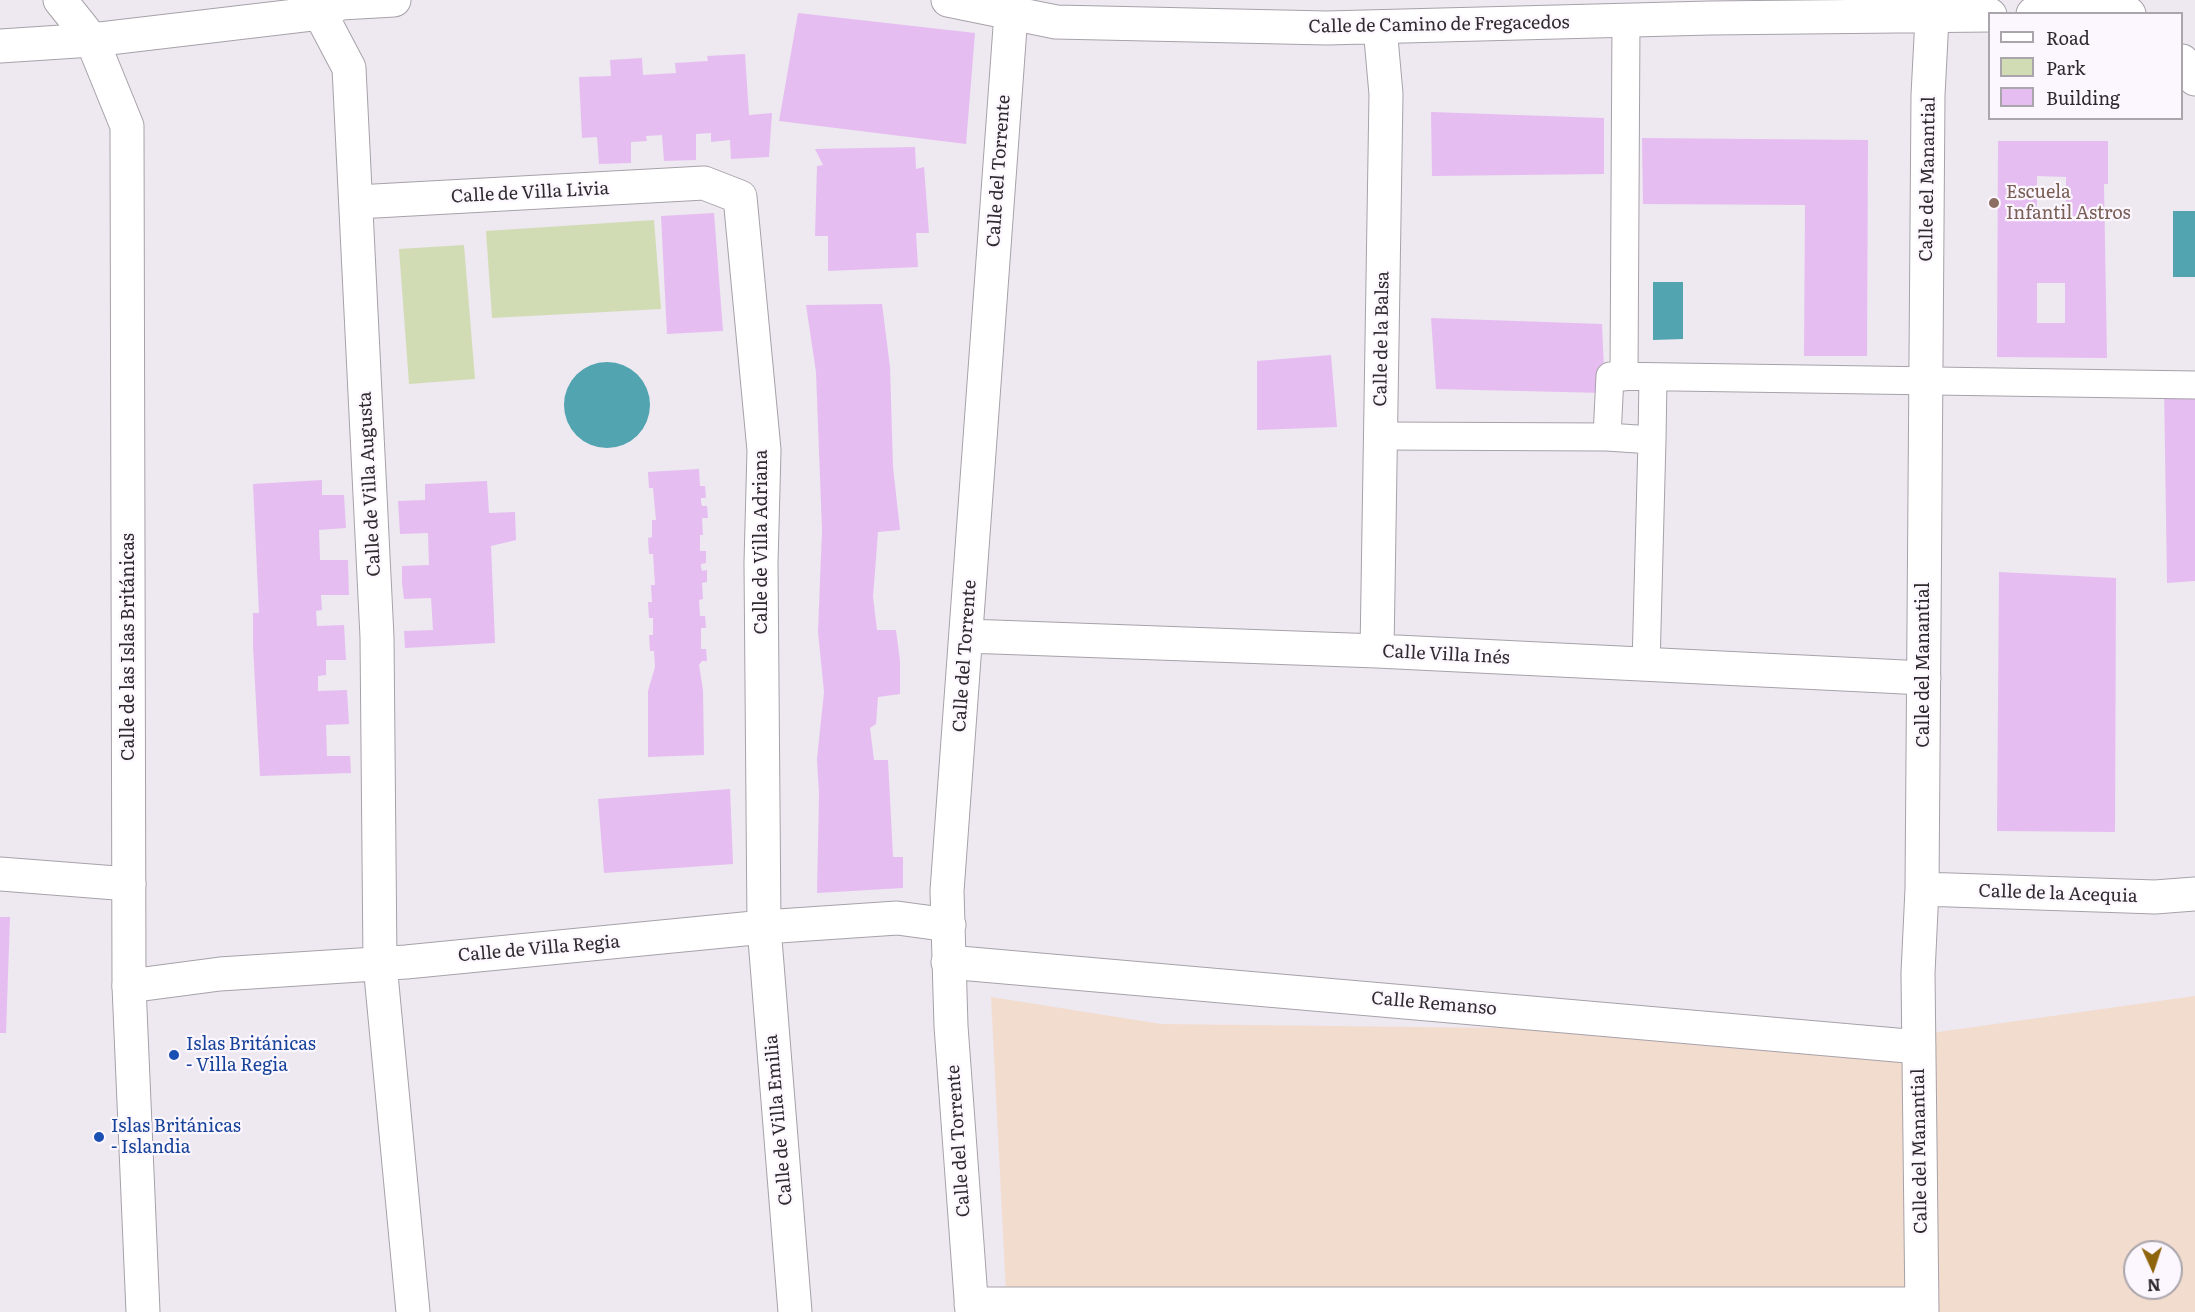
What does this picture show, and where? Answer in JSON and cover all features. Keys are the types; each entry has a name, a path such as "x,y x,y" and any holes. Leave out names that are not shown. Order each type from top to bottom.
{"street":[{"name":"Calle de las Islas Británicas","path":"60,0 92,40 127,126 129,986 143,1312"},
{"path":"0,46 92,40 341,3 394,0"},
{"name":"Calle de Camino de Fregacedos","path":"948,0 1012,7 1056,22 1380,27 1626,21 1932,18 1988,15"},
{"name":"Calle de Villa Augusta","path":"320,6 349,68 377,637 380,964"},
{"name":"Calle del Torrente","path":"971,1308 948,962 947,891 968,636 1005,69 1012,7"},
{"path":"2076,12 2120,10 2124,12"},
{"name":"Calle del Manantial","path":"1922,1308 1918,973 1922,889 1928,95 1932,18"},
{"path":"1624,377 1626,21"},
{"name":"Calle de la Balsa","path":"1377,651 1386,94 1380,27"},
{"path":"2183,64 2195,79"},
{"name":"Calle de Villa Livia","path":"357,202 704,183"},
{"name":"Calle de Villa Adriana","path":"704,183 740,197 764,450 761,563 764,927"},
{"path":"1607,437 1610,376 2195,385"},
{"path":"1646,665 1653,377"},
{"path":"1381,436 1607,437 1652,440"},
{"name":"Calle Villa Inés","path":"968,636 1377,651 1924,678"},
{"path":"0,874 129,884"},
{"name":"Calle de la Acequia","path":"1922,889 2155,897 2195,894"},
{"name":"Calle de Villa Regia","path":"129,986 220,974 380,964 764,927 897,918 949,925"},
{"name":"Calle de Villa Emilia","path":"764,927 795,1312"},
{"name":"Calle Remanso","path":"948,962 1919,1047"},
{"path":"380,964 413,1312"},
{"path":"971,1308 1922,1308"}],"shaded area":[{"path":"2195,996 2195,1312 1007,1312 991,997 1161,1024 1931,1033"}],"green space":[{"path":"654,220 661,309 492,318 486,231"},
{"path":"464,245 475,379 409,384 399,249"}],"water":[{"path":"2173,211 2195,211 2195,277 2173,277"},
{"path":"1653,282 1683,282 1683,339 1653,340"},
{"path":"599,362 615,362 638,374 647,388 650,405 647,422 638,436 615,448 599,448 583,441 571,429 564,413 564,397 571,381 583,369"}],"building":[{"path":"798,13 975,33 966,144 779,121"},
{"path":"745,54 749,115 772,113 769,157 731,159 730,140 711,142 711,133 696,134 696,160 664,161 662,135 646,136 647,141 631,142 631,163 599,164 597,137 582,138 579,77 611,76 610,60 642,58 643,75 676,73 675,63 708,61 707,56"},
{"path":"1431,112 1604,118 1604,174 1432,176"},
{"path":"1642,138 1868,140 1867,356 1804,356 1805,205 1643,204"},
{"path":"1998,141 2108,141 2108,184 2104,184 2107,358 1997,357","holes":["2037,176 2066,177 2066,215 2037,215","2037,283 2065,283 2065,323 2037,323"]},
{"path":"915,147 916,169 924,167 929,233 916,233 918,267 828,271 828,236 815,236 817,166 823,165 815,149"},
{"path":"714,213 723,331 667,334 661,216"},
{"path":"882,304 890,367 893,467 900,530 878,532 873,597 877,630 896,630 900,661 900,694 878,697 876,724 870,728 874,760 888,760 893,857 903,857 903,888 817,893 819,794 817,759 824,692 818,632 822,530 816,372 806,305"},
{"path":"1431,318 1602,324 1605,393 1436,389"},
{"path":"1331,355 1337,427 1257,430 1257,361"},
{"path":"2164,385 2195,385 2195,581 2167,583"},
{"path":"699,469 700,486 705,486 706,498 701,498 701,502 702,506 707,506 708,518 702,518 703,535 700,535 700,551 706,551 706,563 701,564 701,567 702,571 707,570 707,582 702,583 703,599 699,600 700,616 705,616 706,628 701,628 701,649 706,649 707,661 702,661 699,665 703,690 704,755 648,757 648,691 655,667 654,651 650,651 649,635 653,635 653,618 649,618 648,602 652,602 651,585 655,585 653,554 649,554 648,538 652,537 652,520 656,520 653,488 649,488 648,472"},
{"path":"322,480 322,495 344,495 346,528 319,530 320,560 348,560 349,595 321,595 322,610 316,611 317,626 344,625 346,660 326,660 326,675 318,676 318,691 347,690 349,724 326,725 327,756 350,756 351,773 260,776 253,646 253,613 259,613 253,484"},
{"path":"487,481 489,513 515,512 516,540 491,546 495,643 405,648 404,631 433,630 431,598 404,599 402,583 402,566 429,565 428,533 400,534 398,501 425,500 425,484"},
{"path":"1999,572 2116,578 2115,832 1997,831"},
{"path":"730,789 733,864 604,873 598,799"},
{"path":"0,917 10,917 6,1033 0,1033"}],"place":[{"name":"Escuela Infantil Astros","path":"1994,203"},
{"name":"Islas Británicas - Villa Regia","path":"174,1055"},
{"name":"Islas Británicas - Islandia","path":"99,1137"}]}
